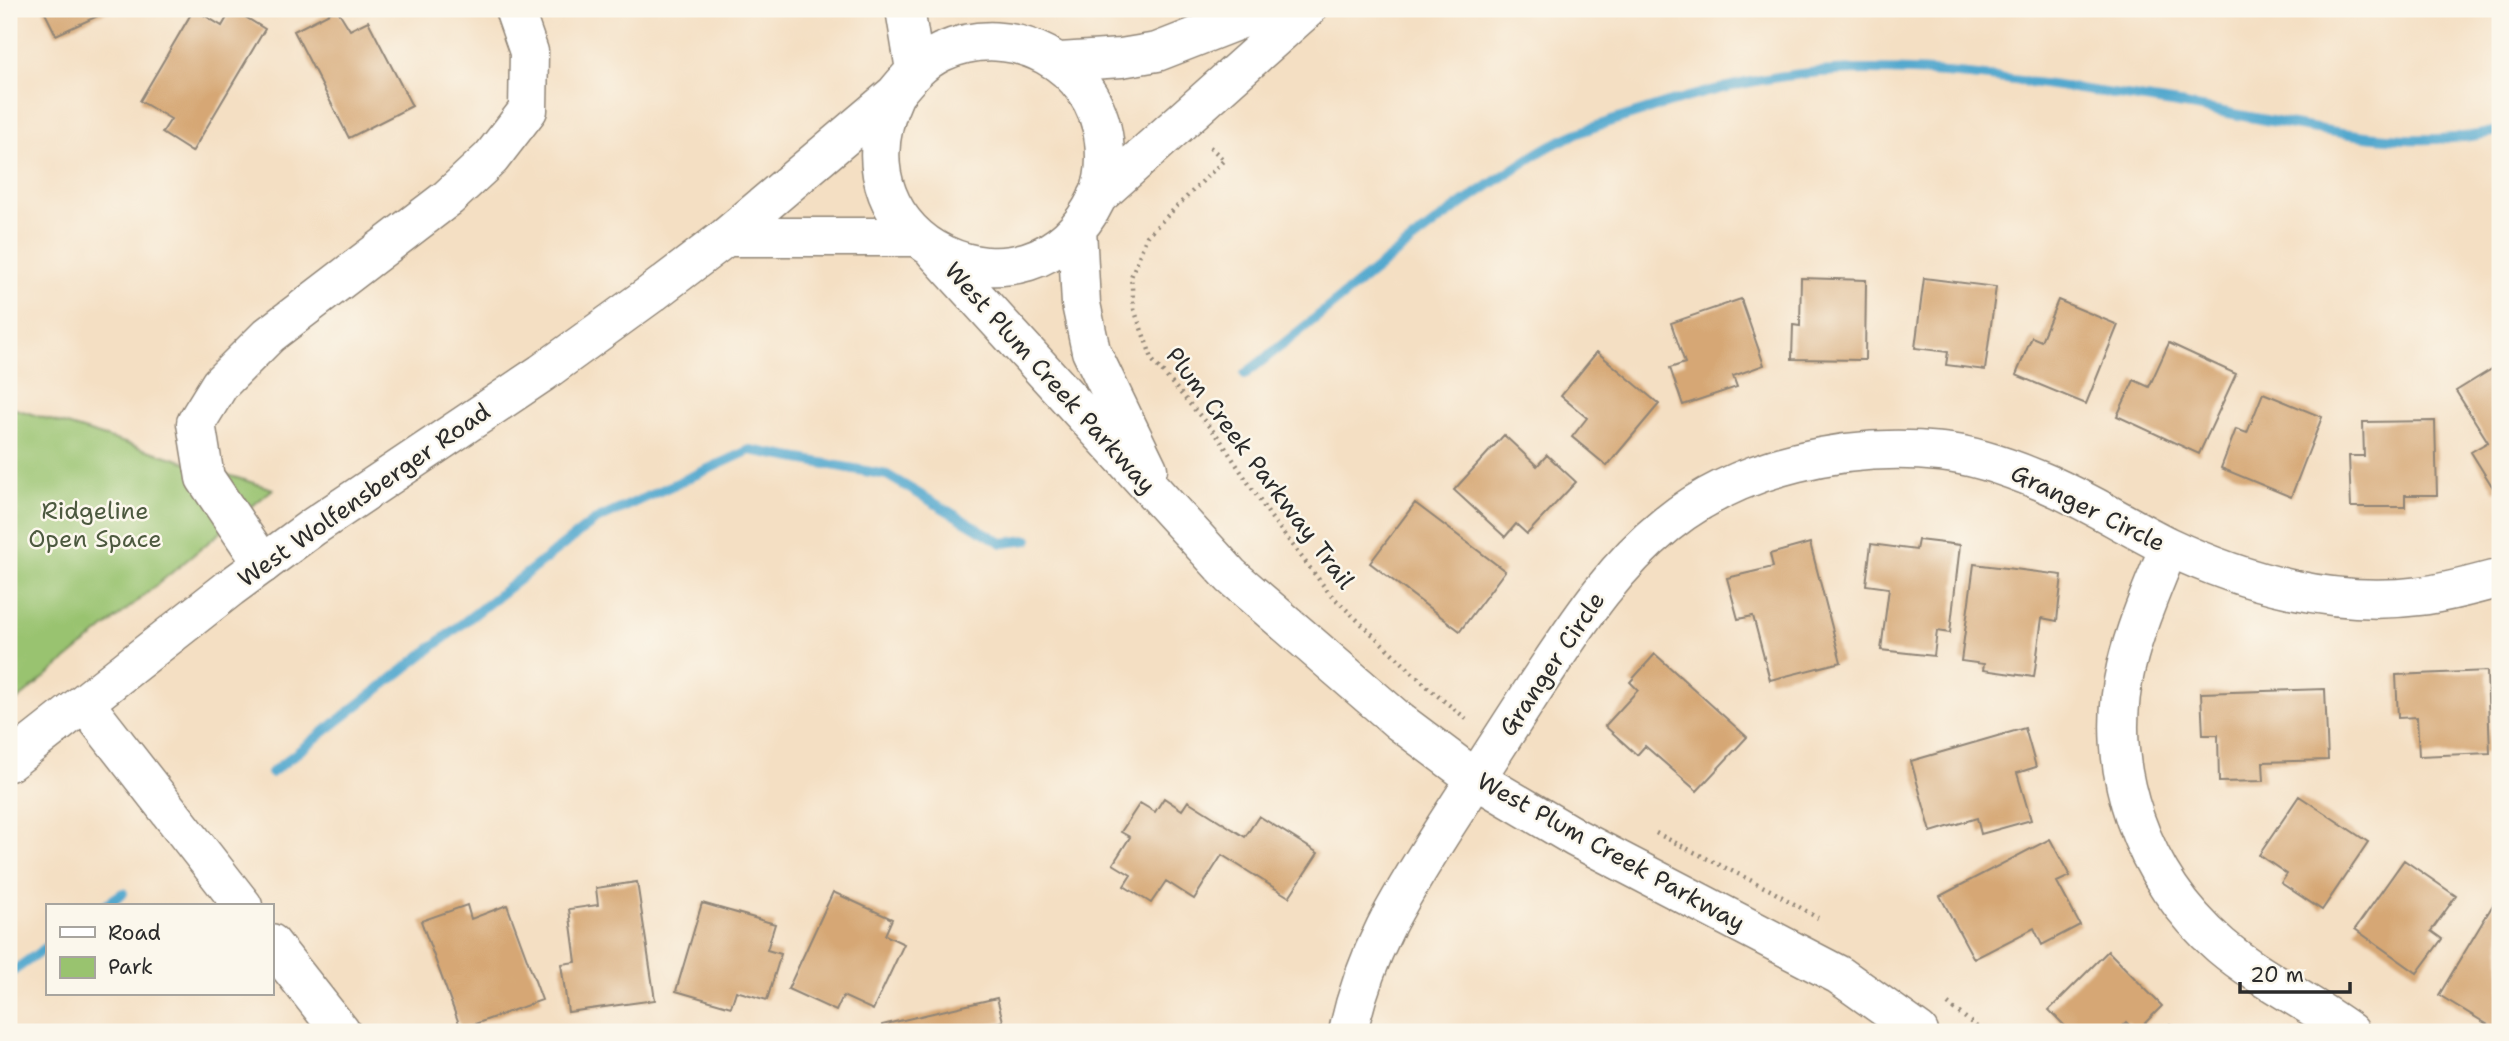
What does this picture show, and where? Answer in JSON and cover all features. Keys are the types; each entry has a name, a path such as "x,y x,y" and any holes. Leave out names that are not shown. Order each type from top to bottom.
{"main road":[{"path":"263,564 205,478 196,423 220,384 270,335 448,198 491,158 528,110 529,52 514,9"},
{"path":"905,9 905,82"},
{"path":"999,9 1026,45"},
{"path":"1060,62 1121,58 1157,52 1267,9"},
{"path":"1097,197 1106,160 1102,123 1086,89 1060,62 1026,45 997,40 967,42 939,53 905,82 884,118 879,143 880,169 886,194 898,217 925,244 958,261 984,266 1010,265 1035,258 1058,246 1077,229 1097,197 1307,9"},
{"name":"West Wolfensberger Road","path":"9,762 86,705 154,647 263,564 542,373 726,237 905,82"},
{"name":"West Plum Creek Parkway","path":"1077,229 1081,304 1091,351 1166,506"},
{"path":"726,237 925,244"},
{"name":"West Plum Creek Parkway","path":"925,244 1231,576 1400,722 1476,779 1576,838 1839,975 1919,1032"},
{"name":"Granger Circle","path":"1348,1032 1356,995 1389,915 1498,744 1603,587 1667,523 1707,498 1752,477 1796,463 1869,452 1944,452 1994,464 2044,482 2169,547 2234,574 2332,597 2378,600 2423,596 2500,578"},
{"path":"2169,547 2137,624 2125,670 2120,713 2120,759 2130,806 2143,841 2169,889 2220,946 2253,972 2350,1032"},
{"path":"86,705 241,904"},
{"path":"273,946 341,1032"}],"path":[{"name":"Plum Creek Parkway Trail","path":"1209,146 1224,160 1147,236 1131,277 1134,309 1153,361 1219,438 1270,516 1331,594 1433,692 1498,744"}],"green space":[{"name":"Ridgeline Open Space","path":"9,407 273,489 9,707"}],"building":[{"path":"43,9 113,9 56,35"},
{"path":"194,9 222,26 232,9 265,29 192,152 162,133 171,119 140,101"},
{"path":"337,9 350,30 368,21 412,106 349,138 294,31"},
{"path":"1801,278 1866,280 1865,360 1792,359 1793,325 1800,326"},
{"path":"1924,278 1996,287 1985,370 1946,365 1948,352 1915,348"},
{"path":"1741,299 1764,365 1733,376 1737,387 1683,405 1670,368 1685,363 1671,323"},
{"path":"2058,300 2118,325 2086,404 2016,375 2032,337 2041,341"},
{"path":"2169,343 2236,374 2199,454 2117,416 2134,380 2149,387"},
{"path":"1597,352 1659,404 1607,466 1572,437 1587,418 1561,396"},
{"path":"2500,364 2500,488 2495,491 2471,452 2488,442 2456,391"},
{"path":"2263,393 2322,417 2291,497 2221,468 2236,429 2247,433"},
{"path":"2435,421 2437,495 2405,495 2405,507 2351,507 2349,456 2364,456 2363,422"},
{"path":"1504,435 1537,466 1547,455 1576,482 1527,534 1516,524 1505,537 1454,490"},
{"path":"1415,503 1505,571 1460,631 1370,563"},
{"path":"1918,540 1960,545 1950,633 1937,631 1934,656 1881,650 1889,588 1866,585 1871,544 1916,550"},
{"path":"1810,543 1841,662 1770,680 1753,616 1738,619 1727,578 1773,567 1770,554"},
{"path":"1974,564 2062,575 2057,621 2042,618 2034,677 1983,670 1984,664 1961,661"},
{"path":"1655,654 1747,737 1697,791 1645,746 1637,755 1605,726 1638,690 1630,682"},
{"path":"2487,671 2490,753 2419,756 2417,717 2398,718 2396,675"},
{"path":"2325,689 2328,760 2263,762 2264,781 2219,782 2218,735 2203,735 2201,693"},
{"path":"2025,728 2036,767 2017,773 2031,820 1981,834 1977,818 1931,832 1911,761"},
{"path":"2299,796 2368,842 2322,910 2281,883 2287,874 2259,855"},
{"path":"1164,798 1182,810 1188,801 1245,837 1259,816 1318,853 1289,897 1222,855 1194,899 1166,881 1151,903 1124,886 1131,875 1113,864 1130,837 1121,832 1140,803 1155,812"},
{"path":"2050,839 2070,876 2057,882 2080,925 2042,945 2034,928 1974,959 1940,896"},
{"path":"2404,860 2456,896 2431,931 2442,939 2417,973 2355,929"},
{"path":"637,882 655,1000 568,1012 561,964 576,962 569,909 598,905 596,888"},
{"path":"833,892 892,919 885,935 904,944 873,1010 843,996 836,1011 788,989"},
{"path":"2497,898 2500,901 2500,1032 2439,995"},
{"path":"702,903 775,924 767,950 781,954 767,1000 736,991 731,1007 676,991"},
{"path":"467,905 471,919 507,905 542,1000 461,1029 421,921"},
{"path":"2108,951 2162,1006 2136,1032 2127,1022 2117,1032 2071,1032 2049,1010"},
{"path":"997,998 1003,1021 990,1024 992,1032 883,1032 882,1025"},
{"path":"2170,1024 2183,1032 2165,1032"}],"waterway":[{"path":"1245,374 1464,202 1547,148 1632,114 1713,90 1762,80 1835,71 1918,71 2047,84 2380,137 2462,137 2500,130"},
{"path":"271,773 594,521 750,450 887,475 1002,543 1028,540"},
{"path":"107,904 123,893"},
{"path":"9,974 46,948"}]}
